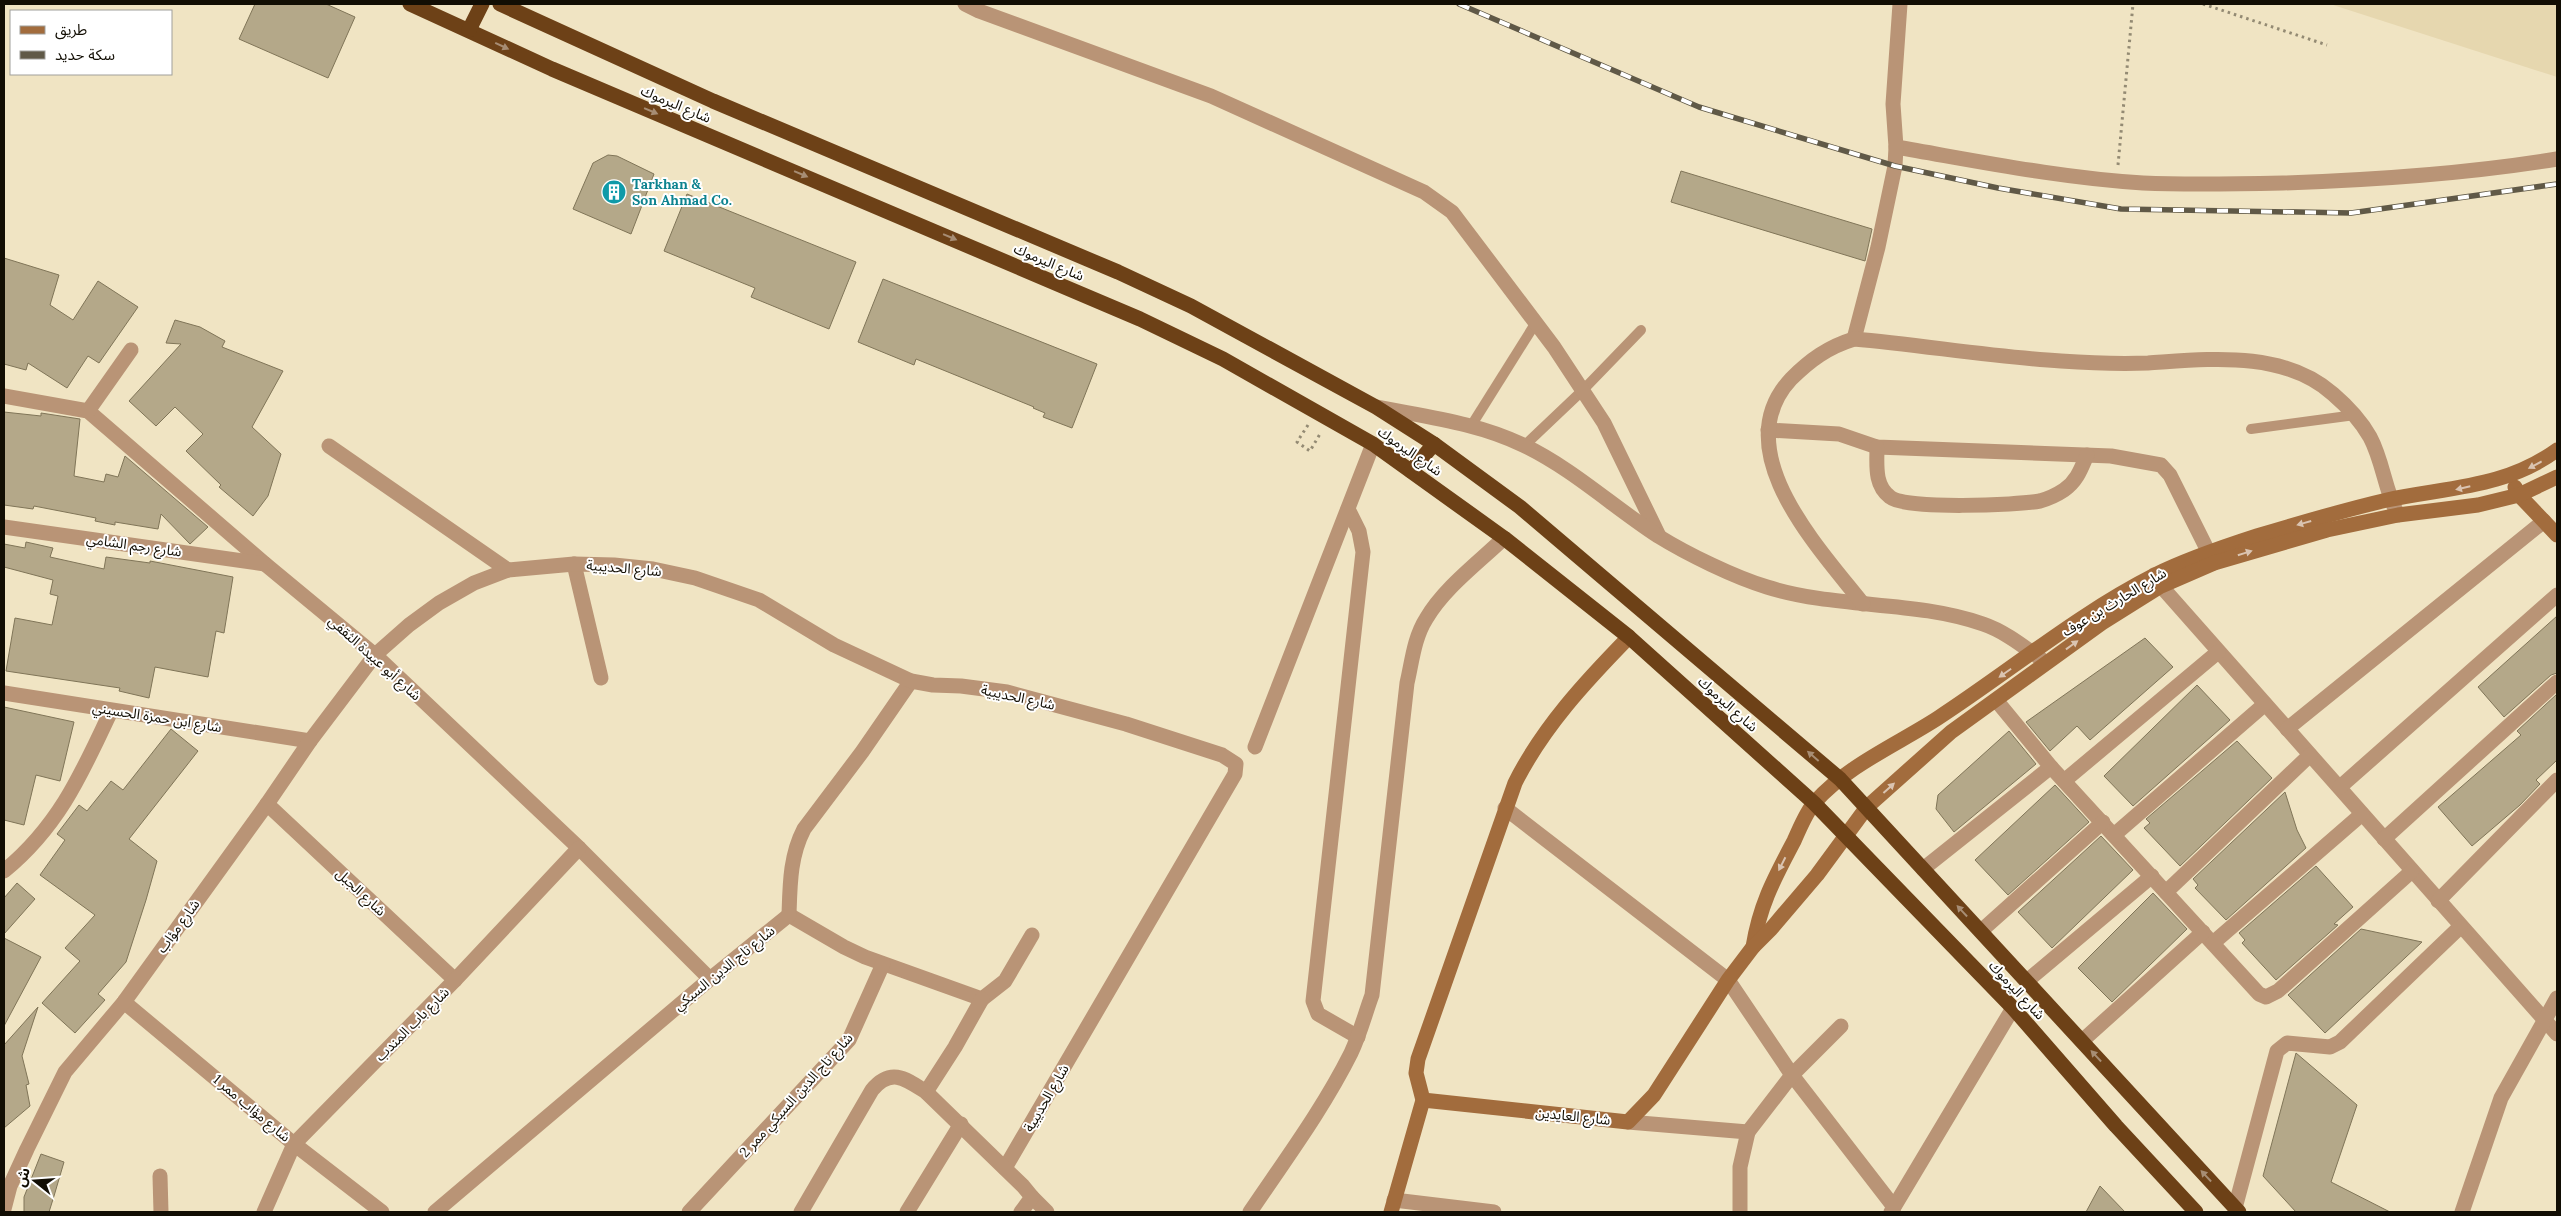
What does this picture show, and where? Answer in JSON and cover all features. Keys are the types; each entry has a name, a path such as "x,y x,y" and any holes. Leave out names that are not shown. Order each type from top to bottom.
{"highway":[{"name":"شارع اليرموك","path":"410,4 552,69 1140,319 1223,359 1373,444 1504,538 1629,637 1814,803 2013,1008 2116,1126 2196,1212"},
{"path":"469,30 482,4"},
{"name":"شارع اليرموك","path":"500,4 713,100 1127,276 1240,332 1376,407 1434,444 1527,513 1840,779 2237,1210"},
{"path":"1411,471 1434,444"}],"street":[{"path":"965,4 979,11 1211,96 1424,192 1452,212 1583,390 1618,450 1659,536"},
{"path":"1854,339 1888,203 1896,147 1893,104 1900,4"},
{"path":"1896,147 2031,170 2117,180 2236,184 2366,180 2464,172 2557,159"},
{"path":"1863,604 1795,516 1770,457 1768,430 1772,408 1786,384 1808,362 1835,345 1854,339 2060,361 2148,363 2220,358 2278,366 2305,374 2333,393 2355,415 2370,438 2390,500 2398,515"},
{"path":"4,396 88,411 131,350"},
{"path":"1376,407 1471,426 1497,434 1524,446 1566,469 1659,536 1749,581 1792,594 1917,610 1983,624 2004,633 2046,663"},
{"name":"شارع أبو عبيدة الثقفي","path":"88,411 265,564 375,655 579,848 710,979"},
{"path":"1768,430 1839,434 1877,447 2111,456 2161,465 2170,475 2211,558"},
{"path":"1255,747 1373,444"},
{"path":"329,446 508,570"},
{"path":"1877,447 1877,478 1888,496 1896,500 1930,506 2041,501 2064,490 2076,480 2087,456"},
{"name":"شارع الحارث بن عوف","path":"1804,820 1814,803 1840,779 1922,728 2085,616 2266,533 2390,500 2461,489 2510,475 2540,462 2557,450"},
{"path":"2510,475 2519,496 2557,535"},
{"name":"شارع الحارث بن عوف","path":"2211,558 2398,515 2478,505 2519,496 2557,477"},
{"path":"1348,510 1359,531 1363,552 1313,1001 1318,1014 1358,1037"},
{"path":"2287,729 2544,521"},
{"name":"شارع رجم الشامي","path":"4,527 265,564"},
{"path":"1250,1212 1336,1081 1358,1037 1372,995 1396,766 1407,683 1415,646 1426,619 1465,575 1504,538"},
{"path":"574,564 602,678"},
{"name":"شارع الحديبية","path":"375,655 408,625 439,603 474,583 508,570 574,564 614,565 652,569 724,587 759,600 834,645 911,681 932,685 974,687 1016,694 1126,724 1222,755 1236,764 1235,774 1005,1168"},
{"path":"2158,581 2218,652 2340,787 2438,901 2557,1034"},
{"name":"شارع الحارث بن عوف","path":"1835,852 1867,807 1951,732 2158,581"},
{"path":"2340,787 2557,595"},
{"path":"1494,1212 1392,1206 1423,1100 1416,1073 1418,1059 1505,808 1528,757 1544,732 1591,676 1629,637"},
{"path":"2064,781 2218,652"},
{"name":"شارع مؤاب","path":"4,1209 10,1186 26,1149 65,1072 124,1002 267,804 310,741 375,655"},
{"path":"911,681 862,752 804,828 797,842 791,872 789,915 844,947 884,964 982,999"},
{"path":"2384,839 2557,682"},
{"name":"شارع ابن حمزة الحسيني","path":"4,693 310,741"},
{"path":"1996,700 2051,767 2259,994 2270,996 2412,871"},
{"path":"2114,835 2265,704"},
{"path":"4,871 29,851 58,814 83,770 111,710"},
{"path":"2166,892 2310,755"},
{"path":"1924,869 2051,767"},
{"path":"2438,901 2557,780"},
{"name":"شارع الجبل","path":"267,804 455,980"},
{"path":"1505,808 1728,980 1792,1075 1892,1210 2013,1008"},
{"path":"2082,1041 2362,814"},
{"name":"شارع العايدين","path":"1753,947 1758,916 1768,891 1804,820"},
{"path":"1981,931 2102,822"},
{"name":"شارع باب المندب","path":"264,1212 294,1144 455,980 579,848"},
{"name":"شارع العايدين","path":"1423,1100 1628,1122 1654,1095 1728,980 1753,947 1771,929 1835,852"},
{"path":"2027,981 2152,876"},
{"name":"شارع تاج الدين السبكي","path":"435,1212 710,979 789,915"},
{"path":"2237,1210 2277,1051 2281,1045 2288,1043 2330,1047 2340,1042 2460,926"},
{"path":"926,1092 955,1047 982,999 1005,981 1032,935"},
{"name":"شارع تاج الدين السبكي ممر 2","path":"689,1212 849,1040 884,964"},
{"path":"2462,1212 2501,1098 2557,998"},
{"name":"شارع مؤاب ممر 1","path":"124,1002 294,1144 382,1212"},
{"path":"1740,1212 1740,1168 1748,1132 1792,1075 1841,1026"},
{"path":"801,1212 880,1081 890,1076 899,1077 926,1092 961,1124 1046,1212"},
{"path":"1628,1122 1748,1132"},
{"path":"907,1212 961,1124"},
{"path":"160,1176 161,1212"},
{"path":"1021,1212 1032,1197"}],"lane":[{"path":"1471,426 1535,324"},
{"path":"1524,446 1583,390 1641,330"},
{"path":"2251,429 2355,415"}],"path":[{"path":"2117,180 2133,4"},
{"path":"2203,4 2328,45"},
{"path":"1297,442 1310,451"}],"shaded area":[{"path":"2330,4 2557,4 2557,77"}],"building":[{"path":"255,4 326,4 355,17 328,78 239,39"},
{"name":"Tarkhan & Son Ahmad Co.","path":"608,155 617,156 654,174 631,234 573,209 593,163"},
{"path":"1681,171 1872,229 1865,261 1671,202"},
{"path":"687,194 856,262 829,329 751,297 755,288 664,251"},
{"path":"4,258 59,275 50,305 73,320 98,281 138,307 99,363 88,356 67,388 28,363 26,370 4,364"},
{"path":"883,279 1097,364 1072,428 1043,417 1045,413 1034,407 916,359 914,365 858,342"},
{"path":"175,320 200,327 225,341 222,347 283,371 252,427 281,454 268,496 253,516 219,487 221,485 186,451 203,434 175,407 156,426 129,401 181,344 166,343"},
{"path":"4,412 41,416 41,413 80,419 74,476 104,482 106,474 118,477 125,456 208,527 190,544 161,514 158,529 115,522 115,525 95,521 96,518 34,506 33,509 4,505"},
{"path":"26,542 53,548 50,557 104,569 106,557 150,563 150,561 233,577 224,633 216,631 208,677 155,667 149,698 119,691 120,688 6,671 15,618 52,625 58,596 50,594 53,580 4,567 4,544 25,548"},
{"path":"2557,616 2557,673 2551,675 2504,717 2478,687"},
{"path":"2145,638 2173,667 2090,740 2077,726 2050,751 2026,722"},
{"path":"2197,685 2230,720 2133,806 2104,776"},
{"path":"2557,694 2557,760 2536,780 2540,784 2520,805 2472,846 2438,807 2521,735 2517,731"},
{"path":"4,707 74,722 60,781 36,775 24,825 4,820"},
{"path":"171,729 198,751 129,839 157,861 126,962 98,994 105,1000 75,1033 42,1003 80,961 65,948 95,915 40,875 65,840 57,834 79,805 87,811 111,781 123,790"},
{"path":"2009,731 2036,764 1954,832 1936,809 1938,795"},
{"path":"2237,741 2272,778 2180,866 2144,828 2150,823 2146,819"},
{"path":"2055,785 2089,822 2008,895 1975,860"},
{"path":"2285,792 2297,830 2306,848 2226,920 2195,888 2198,885 2193,879"},
{"path":"2101,836 2133,870 2052,948 2018,912"},
{"path":"2316,866 2353,907 2334,924 2338,925 2276,980 2242,943 2245,940 2239,933"},
{"path":"17,883 35,899 4,934 4,898"},
{"path":"2153,893 2187,929 2112,1002 2078,968"},
{"path":"2361,929 2422,942 2325,1033 2288,995"},
{"path":"4,938 41,957 4,1026"},
{"path":"38,1007 22,1056 29,1084 26,1085 30,1106 4,1128 4,1045"},
{"path":"2296,1053 2357,1105 2331,1182 2390,1212 2296,1212 2263,1176"},
{"path":"41,1154 64,1162 49,1212 24,1212 24,1197"},
{"path":"2100,1186 2125,1212 2086,1212"}],"railway":[{"path":"1459,4 1699,107 1895,166 1998,188 2121,209 2351,213 2557,184"}],"place":[{"name":"Tarkhan & Son Ahmad Co.","path":"614,192"}]}
